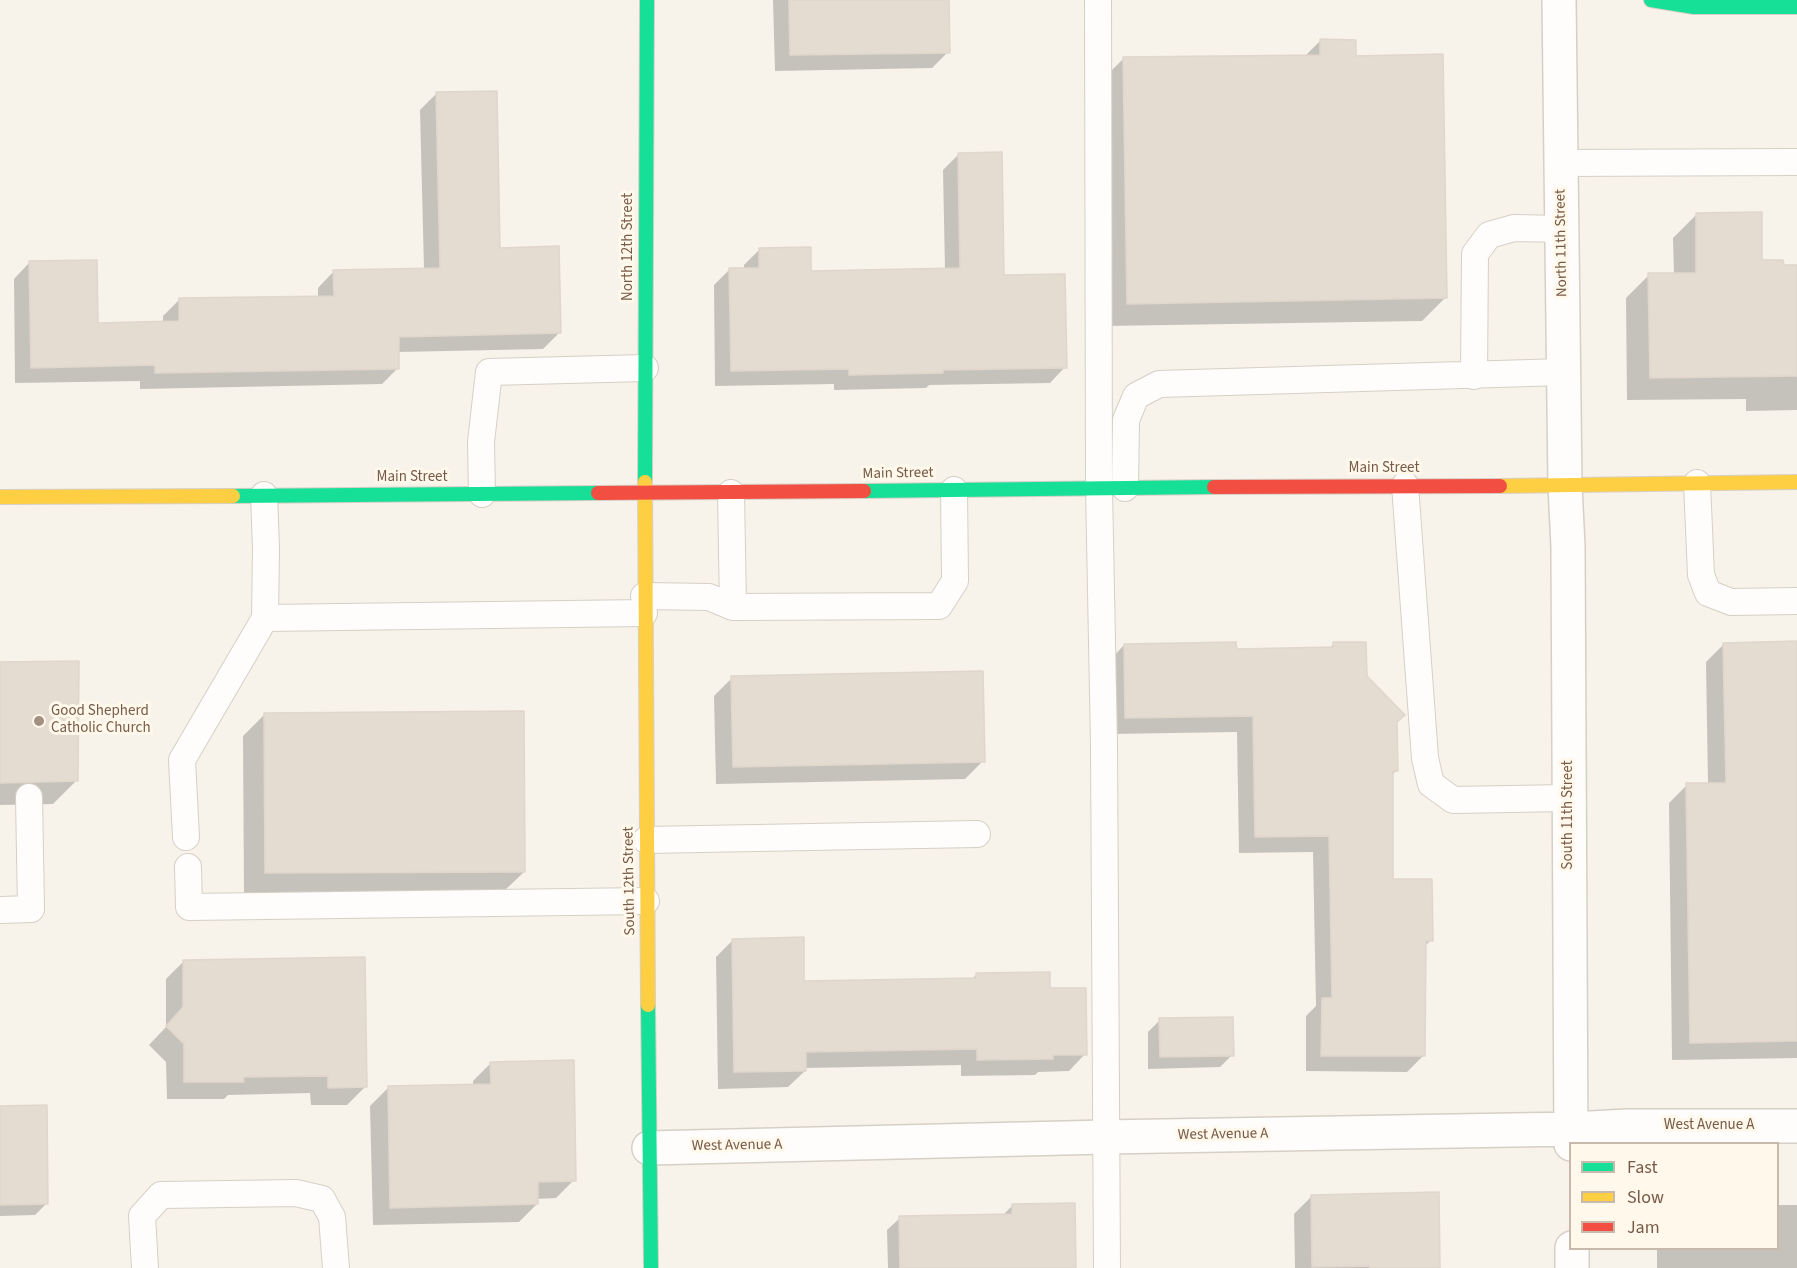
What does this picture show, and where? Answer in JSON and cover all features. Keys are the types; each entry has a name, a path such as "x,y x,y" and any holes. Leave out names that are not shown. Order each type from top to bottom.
{"main road":[{"name":"North 12th Street","path":"645,493 647,0"},
{"path":"1651,0 1694,7 1797,7"},
{"name":"Main Street","path":"0,497 731,493 1797,482"},
{"name":"South 12th Street","path":"645,493 646,901 651,1268"}],"street":[{"name":"North 11th Street","path":"1559,0 1565,486"},
{"name":"South 11th Street","path":"1565,486 1568,547 1571,1136"},
{"name":"West Avenue A","path":"649,1148 1105,1137 1571,1136 1628,1126 1797,1126"},
{"path":"1572,1250 1572,1268"}],"lane":[{"path":"1098,0 1099,488 1104,756 1107,1268"},
{"path":"1560,163 1797,162"},
{"path":"1474,376 1474,254 1489,235 1514,228 1562,229"},
{"path":"482,494 481,442 489,372 645,368"},
{"path":"1125,488 1126,420 1136,396 1159,384 1564,372"},
{"path":"1697,483 1701,575 1708,594 1731,602 1797,600"},
{"path":"1405,485 1425,758 1431,783 1453,800 1568,798"},
{"path":"265,618 644,605 709,597 733,607 939,606 955,581 954,490"},
{"path":"731,493 733,607"},
{"path":"186,837 182,760 265,618 264,495"},
{"path":"0,910 31,909 29,797"},
{"path":"646,840 977,834"},
{"path":"188,867 189,908 646,901"},
{"path":"145,1268 142,1216 160,1195 296,1193 322,1199 332,1217 336,1268"}],"building":[{"path":"789,0 949,0 950,53 790,55"},
{"path":"1320,39 1356,40 1356,56 1443,54 1447,298 1127,304 1123,57 1320,55"},
{"path":"497,91 500,248 559,246 561,333 399,337 399,369 155,373 155,365 31,368 29,261 97,260 98,323 179,321 179,298 334,296 333,270 440,268 436,92"},
{"path":"1002,152 1004,275 1065,274 1067,368 943,370 943,373 849,375 849,369 731,371 729,268 759,268 759,248 811,247 811,271 960,268 958,153"},
{"path":"1762,212 1762,260 1783,260 1784,265 1797,265 1797,376 1650,378 1648,273 1696,273 1696,213"},
{"path":"1797,641 1797,1041 1690,1043 1686,783 1726,783 1723,643"},
{"path":"1236,642 1237,649 1333,647 1333,642 1366,642 1367,676 1405,715 1397,722 1398,771 1393,771 1393,879 1432,879 1433,941 1426,941 1425,1056 1321,1056 1322,998 1332,998 1329,836 1255,837 1253,716 1125,718 1124,644"},
{"path":"79,661 78,781 0,783 0,662"},
{"path":"983,671 985,762 733,767 731,676"},
{"path":"524,711 525,872 265,873 264,713"},
{"path":"804,937 804,981 976,978 976,973 1050,972 1050,988 1086,988 1087,1055 1053,1055 1053,1059 977,1060 977,1049 806,1052 806,1071 734,1072 732,939"},
{"path":"365,957 367,1087 328,1088 328,1076 243,1077 244,1082 184,1082 184,1044 166,1026 183,1007 183,960"},
{"path":"1233,1017 1234,1056 1160,1057 1159,1018"},
{"path":"574,1060 576,1181 538,1182 538,1204 390,1208 388,1086 491,1084 490,1062"},
{"path":"47,1105 48,1204 0,1205 0,1106"},
{"path":"1439,1192 1440,1268 1312,1267 1311,1195"},
{"path":"1075,1203 1076,1268 900,1268 899,1216 1012,1214 1012,1204"}],"traffic: fast":[{"path":"645,482 647,0"},
{"path":"1651,0 1694,7 1797,7"},
{"path":"864,491 1214,487"},
{"path":"233,496 598,493"},
{"path":"648,1005 651,1268"}],"traffic: slow":[{"path":"645,482 648,1005"},
{"path":"1500,486 1797,482"},
{"path":"0,497 233,496"}],"traffic: jam":[{"path":"1214,487 1500,486"},
{"path":"598,493 864,491"}],"place":[{"name":"Good Shepherd Catholic Church","path":"39,721"}]}
